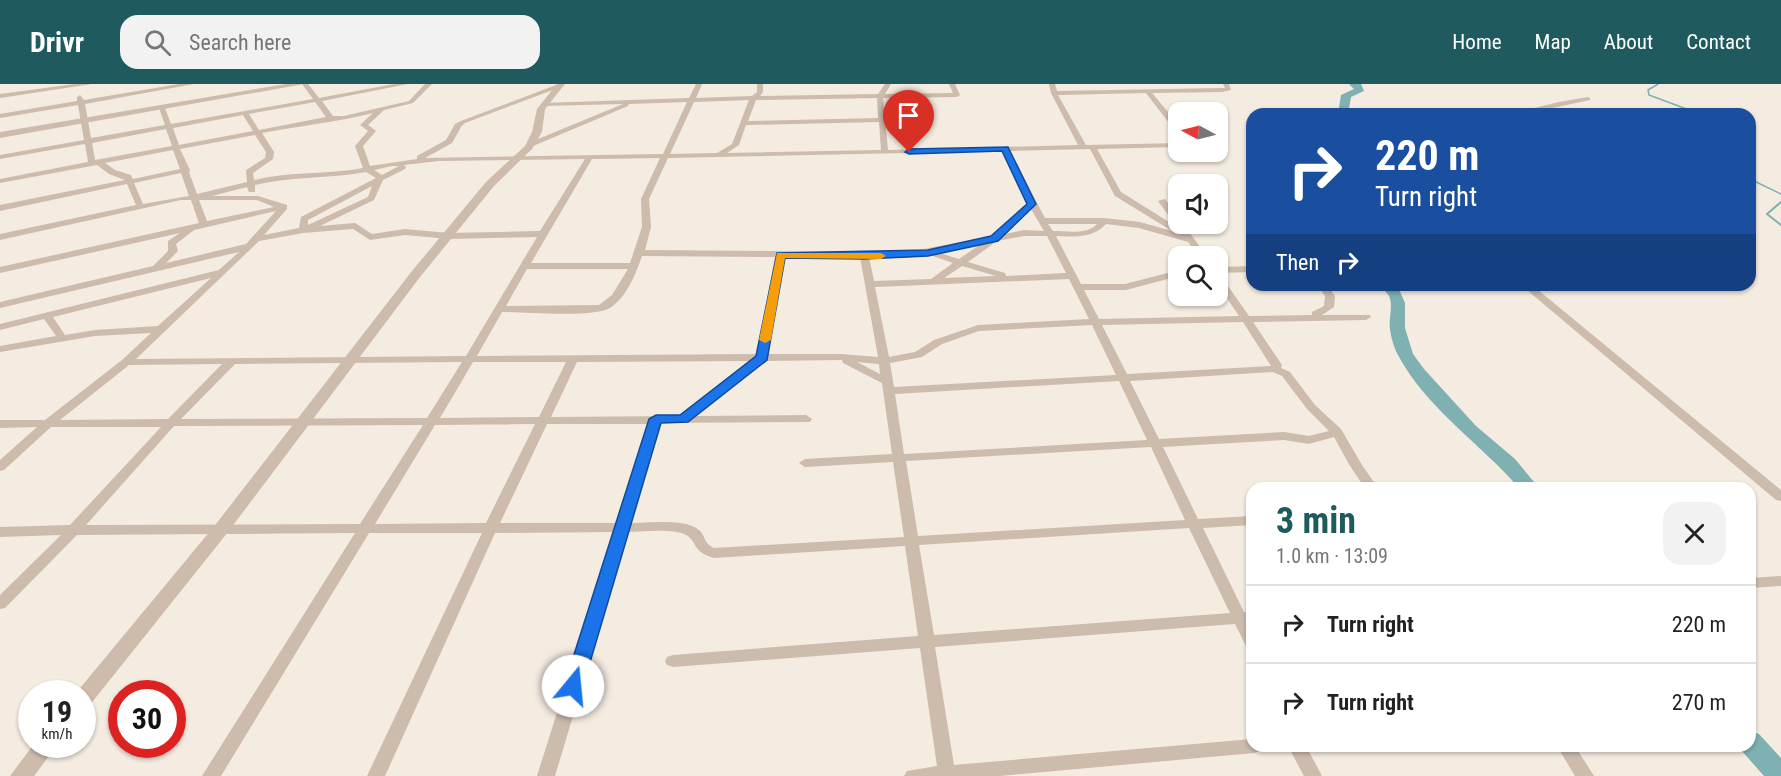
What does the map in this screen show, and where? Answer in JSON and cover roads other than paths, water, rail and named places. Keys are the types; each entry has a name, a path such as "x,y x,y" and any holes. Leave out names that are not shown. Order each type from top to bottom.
{"street":[{"path":"0,96 89,84"},
{"path":"0,116 159,87 191,84"},
{"path":"0,135 302,84 331,118"},
{"path":"0,157 405,84"},
{"path":"0,181 331,118 344,118 411,102 429,84"},
{"path":"500,309 601,309 611,303 630,274 639,252 647,229 643,207 664,155 699,84"},
{"path":"718,154 735,146 752,100 760,92 760,84"},
{"path":"885,153 880,96 888,84"},
{"path":"544,105 628,104 693,99 752,100 957,95 952,84"},
{"path":"1052,84 1054,93 1118,194 1192,240"},
{"path":"1054,93 1229,89 1226,84"},
{"path":"77,86 88,141 95,163 128,177 141,208"},
{"path":"96,683 222,528 416,274 490,184 530,145 537,132 539,115 559,86"},
{"path":"303,230 304,219 311,214 449,141 463,122 519,103 559,86"},
{"path":"817,98 821,86"},
{"path":"29,111 32,92"},
{"path":"1148,92 1168,117"},
{"path":"1545,108 1556,102 1588,99"},
{"path":"491,159 628,104"},
{"path":"162,108 186,170 199,225"},
{"path":"380,177 368,170 359,146 372,131 364,125 384,108"},
{"path":"245,113 270,152 268,159 249,172 249,184 258,198"},
{"path":"744,123 882,120"},
{"path":"192,198 272,178 320,177 440,159 885,153 1168,145"},
{"path":"735,146 743,155"},
{"path":"1005,148 1032,204 1051,235 1096,322 1154,444 1246,615"},
{"path":"211,776 470,359 590,157"},
{"path":"0,208 186,170"},
{"path":"303,230 371,198 380,177"},
{"path":"0,237 181,198 258,198 284,207"},
{"path":"1162,201 1196,246"},
{"path":"934,281 994,238 1032,204"},
{"path":"0,270 284,207"},
{"path":"0,467 48,424 126,362 254,242 284,207"},
{"path":"1043,221 1104,221 1140,225 1192,240"},
{"path":"639,252 864,256 928,253 1024,233 1051,235 1096,230 1104,221"},
{"path":"156,268 173,251 171,243 199,225"},
{"path":"0,305 303,230 355,226 370,237 405,232 449,236 543,234"},
{"path":"928,253 1011,278"},
{"path":"683,419 762,358 780,255"},
{"path":"864,256 884,361 947,775"},
{"path":"525,266 632,266"},
{"path":"1228,270 1246,269"},
{"path":"0,327 219,273"},
{"path":"1077,287 1126,288 1168,275"},
{"path":"871,284 1071,276"},
{"path":"101,281 106,300"},
{"path":"1312,316 1329,307 1330,296 1326,291"},
{"path":"1533,291 1781,497"},
{"path":"1228,292 1277,364 1275,369"},
{"path":"47,316 63,339"},
{"path":"126,362 841,357 884,361 918,355 938,342 978,328 1096,322 1366,316"},
{"path":"0,349 95,333 161,329"},
{"path":"841,357 887,386 1275,369 1286,374 1311,407 1337,432 1367,482"},
{"path":"376,776 491,527 573,359"},
{"path":"0,604 74,530 171,423 233,360"},
{"path":"0,424 431,419 806,419"},
{"path":"546,776 656,419"},
{"path":"805,463 1284,436 1309,440 1337,432"},
{"path":"0,532 222,528 362,530 622,527 686,529 694,533 705,551 714,553 910,543 1246,520"},
{"path":"1756,583 1781,581"},
{"path":"673,661 1246,617"},
{"path":"914,776 947,775 1246,747"},
{"path":"1300,752 1312,776"},
{"path":"1570,752 1585,776"},
{"path":"21,776 36,758"}],"waterway":[{"path":"1344,108 1346,95 1359,91 1359,87 1354,84"},
{"path":"1658,84 1648,90 1649,95 1684,108"},
{"path":"1756,182 1781,194"},
{"path":"1781,202 1767,214 1781,225"},
{"path":"1393,291 1398,303 1397,328 1405,354 1418,373 1470,430 1508,463 1525,482"},
{"path":"1756,749 1781,776"}]}
